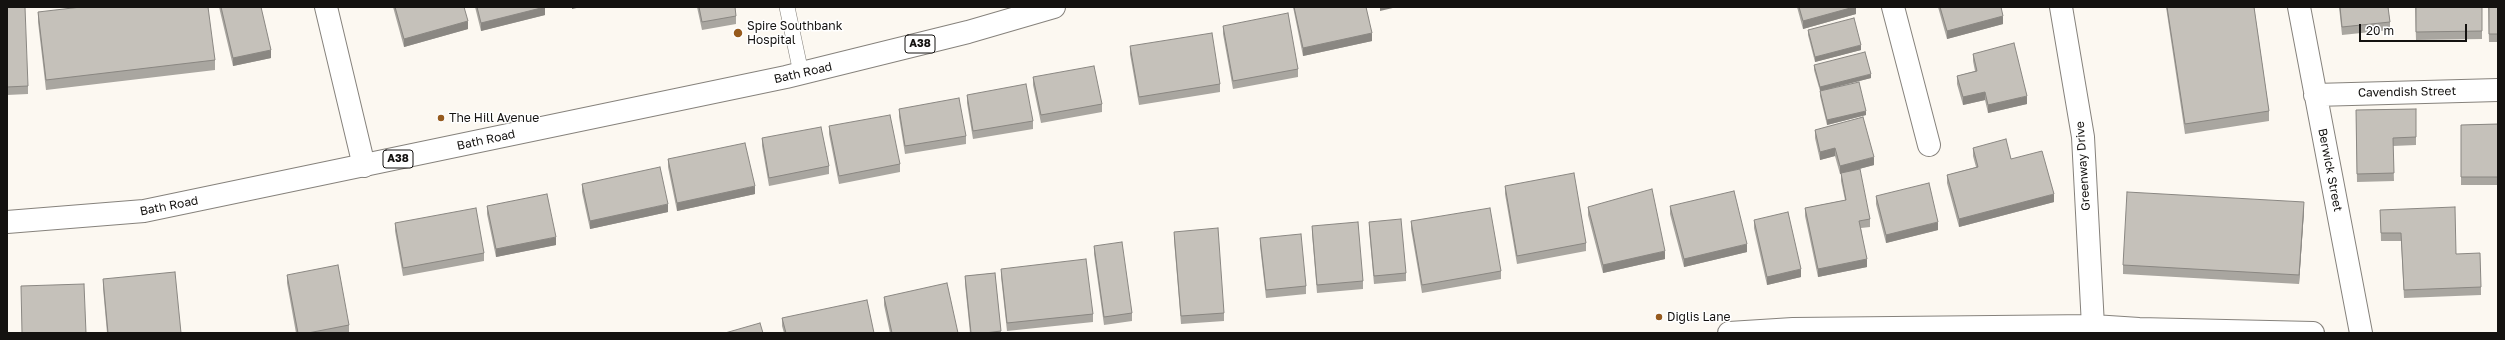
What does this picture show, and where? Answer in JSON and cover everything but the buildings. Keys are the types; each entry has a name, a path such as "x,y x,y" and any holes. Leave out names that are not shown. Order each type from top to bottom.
{"street":[{"path":"326,7 364,166"},
{"name":"Bath Road","path":"7,222 144,211 364,166 802,73 968,32 1054,7"},
{"path":"1893,7 1928,145"},
{"name":"Greenway Drive","path":"2061,7 2083,137 2094,326"},
{"name":"Berwick Street","path":"2299,7 2361,333"},
{"name":"Cavendish Street","path":"2315,95 2498,90"},
{"path":"1730,333 1793,329 2094,326 2139,329 2313,333"}],"lane":[{"path":"788,7 802,73"}],"place":[{"name":"Spire Southbank Hospital","path":"738,33"},
{"name":"The Hill Avenue","path":"441,118"},
{"name":"Diglis Lane","path":"1659,317"}]}
